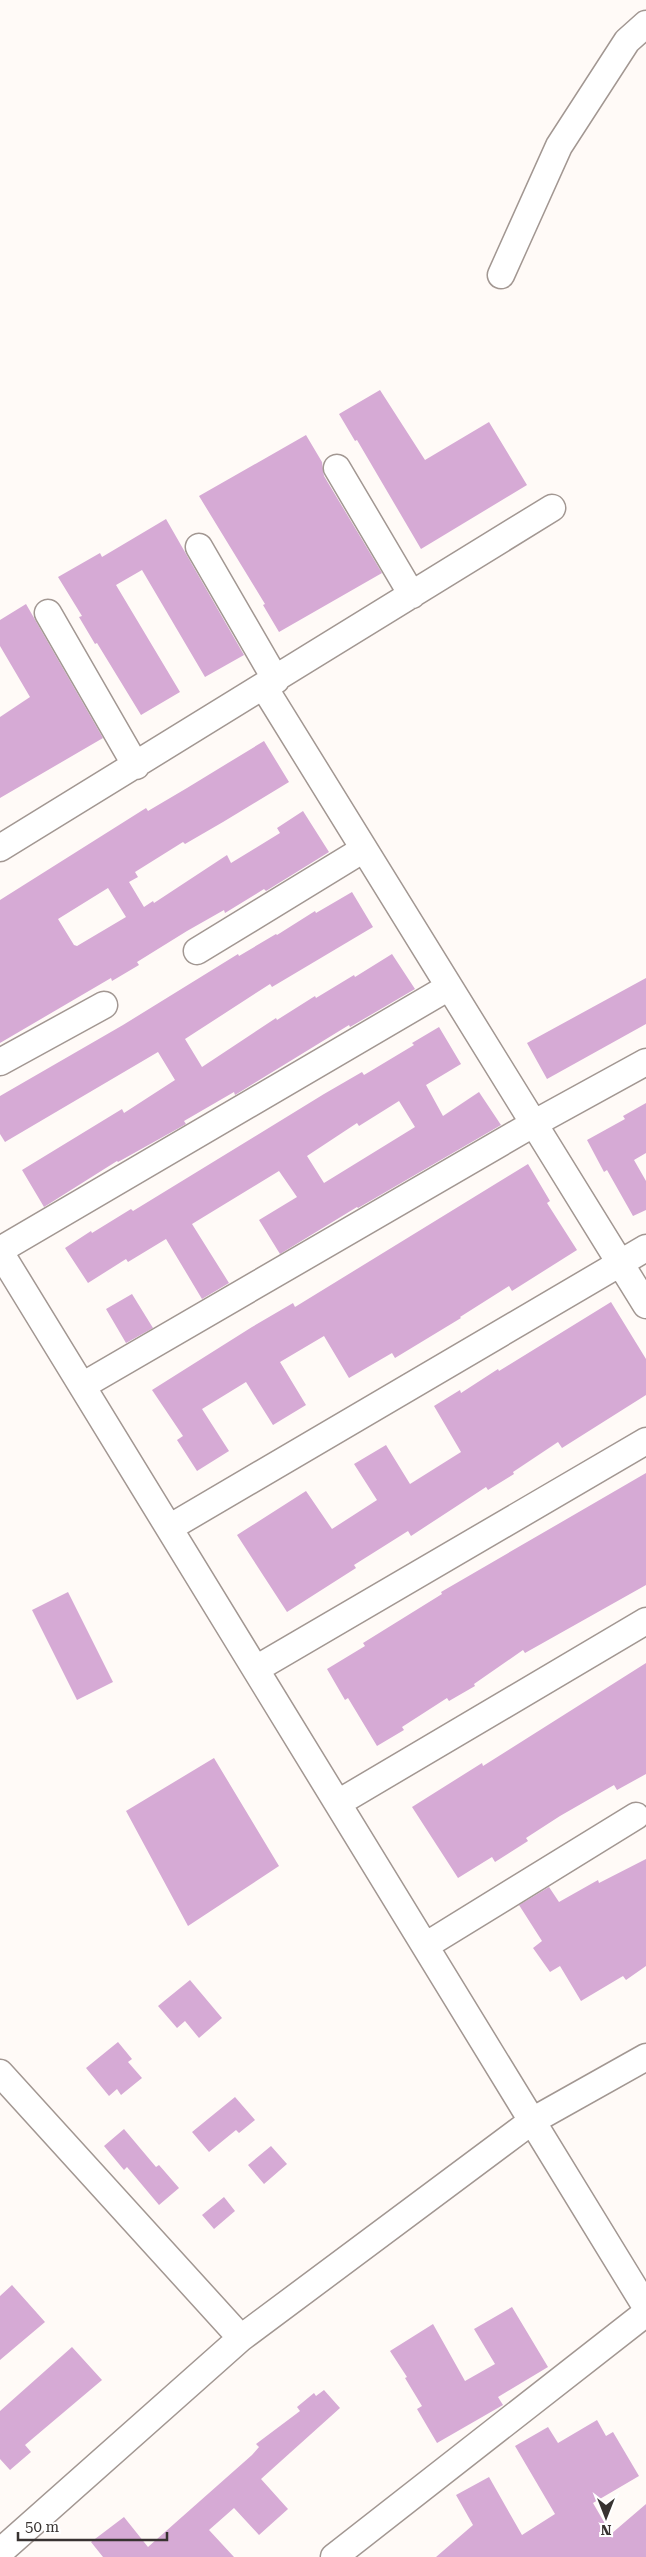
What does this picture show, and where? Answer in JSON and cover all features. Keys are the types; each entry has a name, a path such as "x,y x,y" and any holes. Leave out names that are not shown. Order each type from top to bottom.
{"street":[{"path":"501,275 559,146 627,41 646,24"},
{"path":"337,468 412,596"},
{"path":"0,848 270,684 552,508"},
{"path":"199,547 270,684 364,849 646,1305"},
{"path":"48,613 136,766"},
{"path":"197,951 364,849"},
{"path":"449,987 0,1251 646,2306"},
{"path":"0,1062 104,1005"},
{"path":"82,1386 533,1124 646,1062"},
{"path":"169,1528 646,1248"},
{"path":"256,1669 646,1441"},
{"path":"338,1803 646,1621"},
{"path":"425,1946 636,1816"},
{"path":"0,2552 241,2338 532,2121 646,2057"},
{"path":"0,2073 241,2338"},
{"path":"334,2557 646,2313"}],"building":[{"path":"380,390 425,460 489,422 527,485 421,549 357,440 355,441 339,414"},
{"path":"306,435 322,462 324,476 382,573 279,632 263,605 265,604 199,496"},
{"path":"166,519 244,655 205,677 142,570 116,585 180,692 141,715 97,643 95,644 79,617 82,616 58,577 100,553 102,557"},
{"path":"26,604 103,738 0,798 0,717 30,697 0,646 0,620"},
{"path":"264,741 289,782 185,844 183,842 135,872 138,877 129,882 144,907 153,901 154,903 227,855 231,863 280,833 277,828 303,811 329,852 266,891 264,889 225,913 224,910 187,931 137,962 139,965 112,981 111,978 0,1043 0,900 146,808 148,811","holes":["108,888 126,917 77,946 74,945 58,919"]},
{"path":"352,892 373,927 272,987 270,984 185,1039 202,1067 276,1018 277,1020 315,996 316,998 354,975 355,977 392,954 415,989 350,1027 349,1025 235,1095 234,1092 184,1121 186,1124 117,1161 44,1207 22,1170 122,1109 124,1113 175,1080 158,1052 5,1142 0,1134 0,1096 123,1025 238,954 239,956 315,911 316,913"},
{"path":"646,978 646,1024 547,1079 527,1043"},
{"path":"439,1027 461,1064 426,1085 443,1116 479,1092 501,1125 357,1207 280,1254 259,1220 297,1197 279,1171 192,1224 229,1283 202,1299 166,1239 128,1262 126,1259 88,1283 65,1248 131,1209 133,1211 362,1072 364,1075 414,1045 412,1043","holes":["399,1101 415,1127 324,1183 307,1156 357,1123 359,1126"]},
{"path":"646,1103 646,1153 634,1160 646,1181 646,1210 633,1216 607,1170 604,1172 587,1140 625,1119 623,1116"},
{"path":"528,1164 550,1201 547,1203 577,1250 512,1291 509,1286 395,1358 392,1353 349,1378 324,1336 280,1362 306,1405 273,1425 246,1382 202,1409 229,1451 197,1471 177,1440 183,1436 152,1390 293,1303 295,1307"},
{"path":"132,1294 153,1328 126,1343 106,1309"},
{"path":"611,1302 646,1359 646,1395 562,1448 558,1442 513,1472 514,1474 488,1490 486,1487 411,1536 408,1531 354,1565 356,1568 287,1612 237,1535 306,1491 332,1529 377,1500 354,1464 386,1445 410,1484 461,1452 434,1406 460,1390 461,1393 498,1369 499,1371"},
{"path":"646,1473 646,1585 525,1653 523,1650 474,1684 475,1686 449,1701 447,1698 402,1727 404,1730 377,1746 348,1698 345,1700 327,1669 365,1646 363,1643 442,1594 441,1592"},
{"path":"68,1592 113,1682 77,1700 32,1610"},
{"path":"646,1663 646,1774 617,1790 614,1785 526,1838 528,1841 495,1862 492,1857 458,1878 412,1807 482,1763 483,1766"},
{"path":"214,1758 279,1866 188,1926 126,1811"},
{"path":"646,1859 646,1966 626,1980 623,1976 581,2001 560,1966 550,1972 533,1948 542,1941 519,1905 549,1887 559,1902 598,1880 599,1883"},
{"path":"190,1980 222,2018 199,2038 185,2021 177,2028 158,2006"},
{"path":"118,2042 132,2059 128,2062 142,2078 121,2095 117,2089 109,2096 86,2068"},
{"path":"235,2097 255,2120 239,2133 236,2130 209,2152 192,2132"},
{"path":"124,2129 156,2167 159,2165 179,2188 159,2205 127,2167 124,2170 104,2146"},
{"path":"271,2146 287,2164 264,2184 248,2165"},
{"path":"224,2197 235,2211 214,2229 202,2215"},
{"path":"12,2285 45,2322 0,2360 0,2296"},
{"path":"512,2307 548,2367 498,2397 503,2405 437,2443 417,2409 422,2406 405,2378 407,2377 390,2351 433,2324 465,2381 495,2364 474,2329"},
{"path":"72,2347 102,2380 25,2445 31,2452 10,2470 0,2459 0,2411"},
{"path":"324,2390 340,2408 261,2479 288,2509 259,2535 234,2508 209,2530 234,2557 103,2557 91,2542 124,2517 148,2547 252,2455 259,2447 256,2444 300,2411 297,2407 314,2393 316,2396"},
{"path":"597,2420 606,2436 613,2432 639,2476 593,2503 611,2534 646,2504 646,2557 436,2557 473,2525 456,2495 489,2477 522,2535 555,2514 515,2446 548,2427 558,2443"}]}
